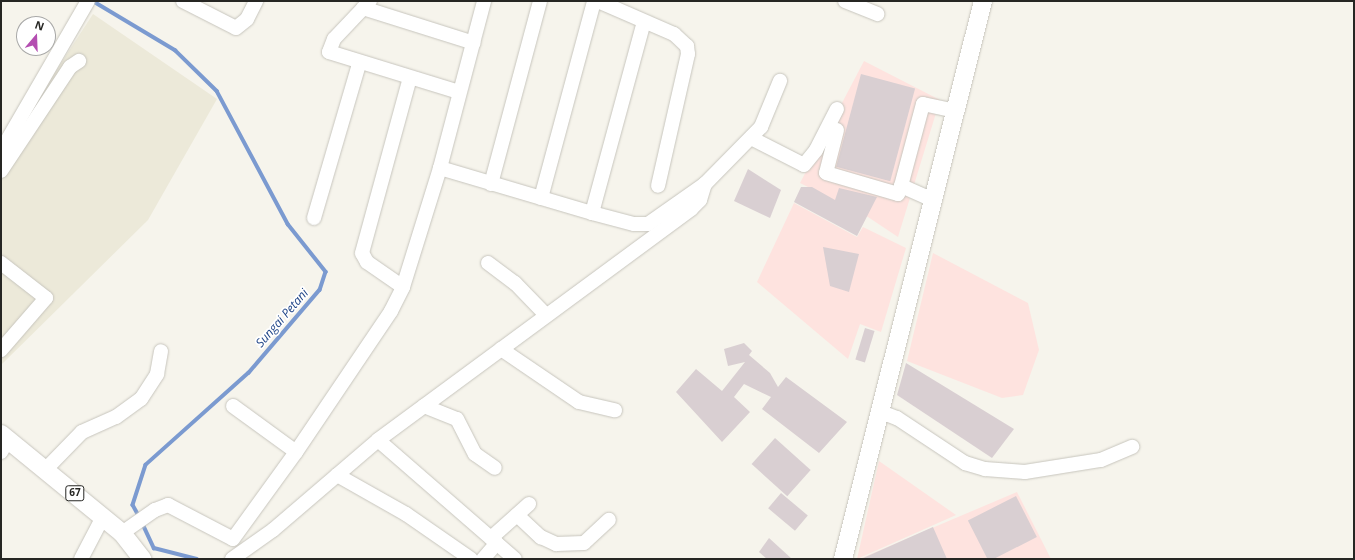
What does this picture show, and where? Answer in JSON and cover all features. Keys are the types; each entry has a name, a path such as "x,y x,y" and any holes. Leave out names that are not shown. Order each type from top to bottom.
{"main road":[{"path":"843,559 983,1"},
{"name":"67","path":"3,442 45,470 103,517 128,527 142,559"}],"street":[{"path":"1,151 88,1"},
{"path":"183,1 236,28 247,19 256,1"},
{"path":"484,1 440,168 403,287 391,311 296,452 233,539 236,557 338,475 378,440 691,209 700,200 705,184"},
{"path":"491,184 540,1"},
{"path":"541,198 594,1"},
{"path":"598,1 679,37 688,54 658,186"},
{"path":"845,1 878,14"},
{"path":"459,92 359,64 334,55 328,49 366,5 474,43"},
{"path":"592,213 644,22"},
{"path":"1,171 70,67 79,61"},
{"path":"314,218 359,64"},
{"path":"403,287 367,262 362,253 410,78"},
{"path":"440,168 592,213 634,224 648,224 705,184 751,138 766,120 780,81"},
{"path":"837,130 826,173 898,194 923,104 956,111"},
{"path":"751,138 804,165 816,150 837,109"},
{"path":"901,186 933,200"},
{"path":"1,263 46,298 1,350"},
{"path":"488,263 515,283 546,315"},
{"path":"501,349 579,402 615,410"},
{"path":"45,470 78,435 116,417 141,399 157,374 161,351"},
{"path":"233,406 296,452"},
{"path":"424,406 457,419 475,454 495,468"},
{"path":"880,412 897,418 966,463 985,469 1025,472 1101,460 1132,447"},
{"path":"378,440 515,559"},
{"path":"338,475 406,514 471,559"},
{"path":"483,559 494,540 529,504"},
{"path":"128,527 154,510 173,506 233,539"},
{"path":"517,515 541,537 556,544 591,540 608,520"},
{"path":"81,559 103,517"}],"shaded area":[{"path":"93,14 217,99 148,220 1,365 1,155"},
{"path":"864,61 940,100 898,237 868,217 800,183"},
{"path":"794,203 857,237 863,227 906,248 881,332 860,324 848,359 757,282"},
{"path":"933,253 1028,303 1039,350 1023,395 1002,398 907,361"},
{"path":"879,461 956,515 857,559"},
{"path":"1017,492 1051,559 859,559"}],"building":[{"path":"861,74 915,88 890,181 836,167"},
{"path":"748,169 781,190 770,218 734,201"},
{"path":"801,187 812,187 835,200 839,188 877,197 857,236 794,202"},
{"path":"823,247 859,254 849,292 830,286"},
{"path":"865,328 875,331 865,362 855,360"},
{"path":"744,343 752,351 749,355 770,373 778,387 786,377 847,422 819,453 762,409 771,397 744,384 734,397 750,412 722,442 676,392 696,369 722,391 745,362 728,366 724,349"},
{"path":"906,363 1014,429 992,458 897,395"},
{"path":"775,438 811,470 787,496 752,464"},
{"path":"781,493 808,515 795,531 768,508"},
{"path":"1016,496 1037,537 994,559 987,559 968,521"},
{"path":"933,527 947,559 861,559"},
{"path":"769,538 792,559 767,559 759,552"}],"waterway":[{"name":"Sungai Petani","path":"93,1 175,50 217,91 288,224 326,272 320,290 249,373 146,465 133,505 139,516"},
{"name":"Sungai Petani","path":"142,522 154,548 197,559"}]}
